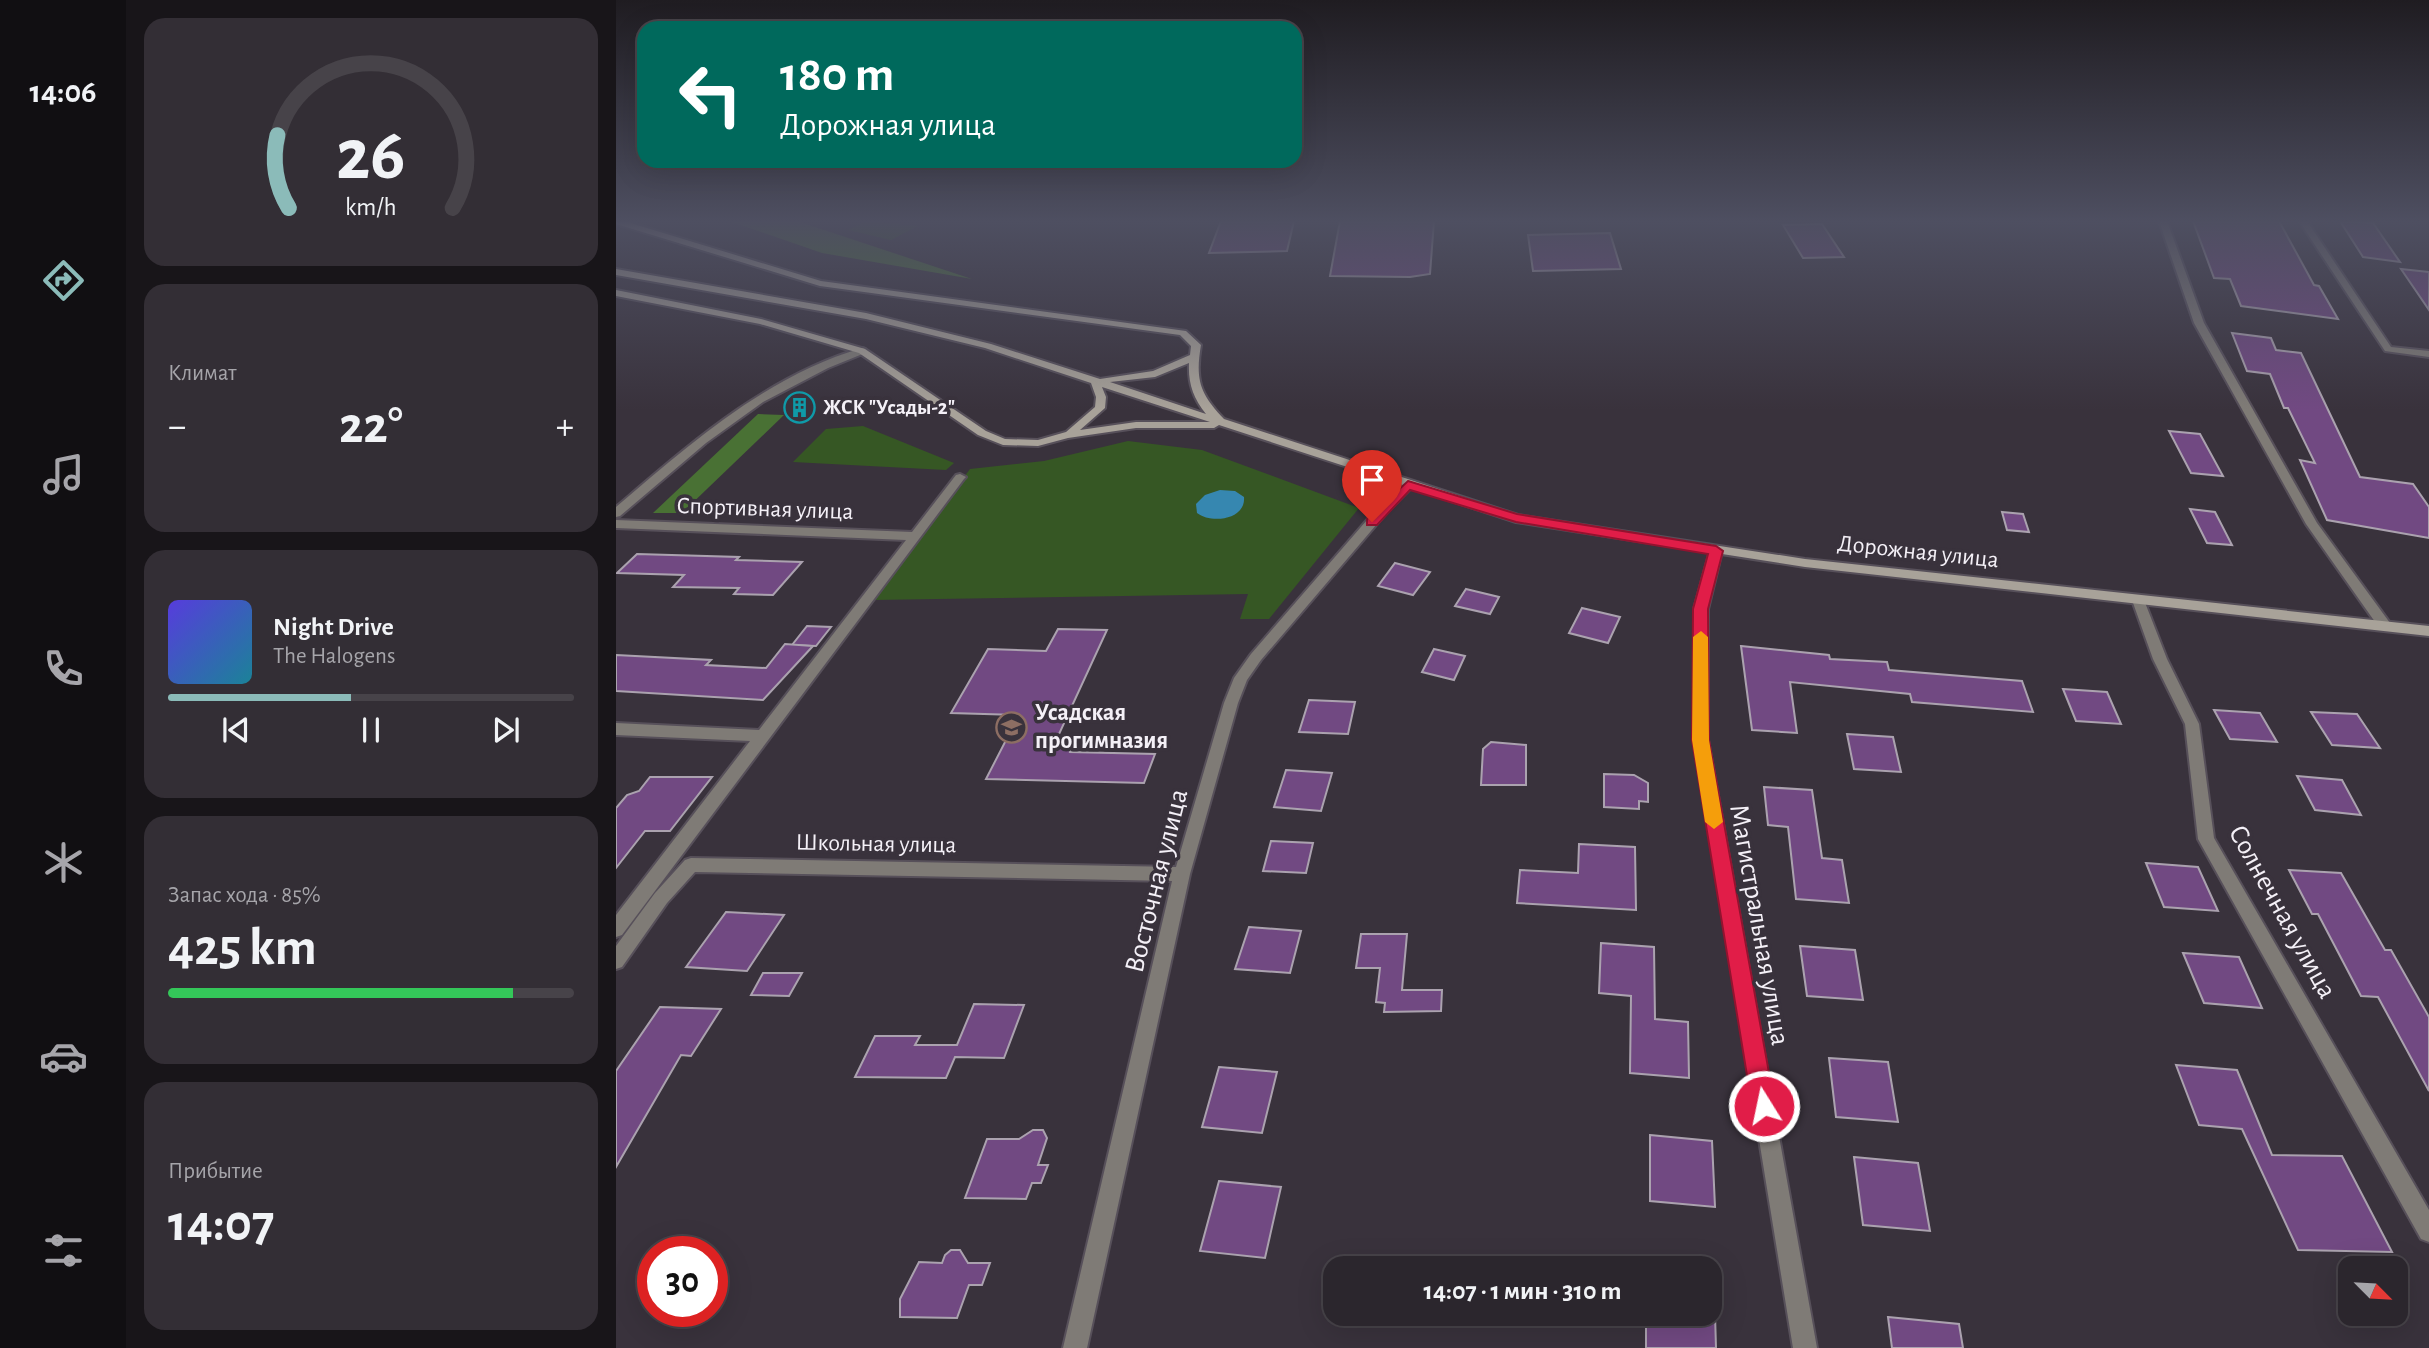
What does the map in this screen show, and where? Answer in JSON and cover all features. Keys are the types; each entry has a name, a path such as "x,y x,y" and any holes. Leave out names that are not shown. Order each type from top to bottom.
{"street":[{"name":"Дорожная улица","path":"684,284 878,318 988,346 1226,426 1516,518 1716,551 2429,631"},
{"path":"827,284 1183,333 1196,345 1192,382 1198,397 1208,411 1226,426"},
{"path":"2185,284 2199,323 2312,524 2385,626"},
{"path":"2345,284 2388,349 2429,354"},
{"path":"616,293 761,321 862,351 993,439 1038,443 1067,435 1136,425 1226,426"},
{"path":"616,513 725,420 787,383 862,351"},
{"path":"1067,435 1100,408 1101,397 1095,380 1155,374 1194,357"},
{"path":"616,929 912,536 960,477"},
{"name":"Восточная улица","path":"1075,1348 1182,874 1241,678 1278,631 1408,485"},
{"name":"Спортивная улица","path":"616,524 912,536"},
{"name":"Магистральная улица","path":"1716,551 1701,609 1700,740 1805,1348"},
{"name":"Солнечная улица","path":"2138,600 2160,659 2192,724 2206,839 2429,1231"},
{"path":"616,729 761,736"},
{"name":"Школьная улица","path":"616,961 661,898 691,865 1182,874"}],"green space":[{"path":"758,414 784,415 682,513 653,513"},
{"path":"863,426 954,463 946,470 793,462 826,429"},
{"path":"1128,441 1202,450 1359,508 1269,619 1240,619 1248,594 873,600 970,469 1044,461"}],"water":[{"path":"1220,490 1235,491 1244,497 1239,511 1219,519 1197,513 1196,504 1205,495"}],"building":[{"path":"2232,284 2313,284 2319,286 2338,319 2241,306"},
{"path":"2411,284 2429,284 2429,310"},
{"path":"2232,333 2271,338 2276,350 2301,353 2360,477 2413,484 2429,507 2429,538 2327,520 2300,460 2315,463 2288,408 2284,408 2270,374 2247,371"},
{"path":"2169,431 2200,434 2223,476 2191,473"},
{"path":"2190,509 2215,512 2232,545 2207,543"},
{"path":"2002,512 2023,514 2029,532 2007,530"},
{"path":"637,554 802,562 773,595 734,594 739,588 673,587 684,575 617,573"},
{"path":"1395,563 1430,572 1413,595 1378,586"},
{"path":"1466,589 1499,597 1490,614 1455,606"},
{"path":"1582,608 1620,617 1608,643 1569,633"},
{"path":"807,626 831,627 816,646 792,645"},
{"path":"1058,629 1107,630 1053,747 1071,748 1070,752 1155,754 1144,783 986,779 1019,715 951,713 988,649 1046,651"},
{"path":"785,644 813,646 763,700 616,691 616,655 711,660 706,665 766,668"},
{"path":"1741,646 1829,655 1830,659 1887,662 1889,670 2022,681 2033,712 1912,702 1910,694 1790,682 1797,733 1752,730"},
{"path":"1434,649 1465,656 1454,680 1422,672"},
{"path":"2063,689 2107,692 2121,724 2076,721"},
{"path":"1309,700 1355,702 1348,734 1299,732"},
{"path":"2214,710 2260,713 2277,742 2230,739"},
{"path":"2311,712 2357,714 2380,748 2332,745"},
{"path":"1847,734 1893,737 1901,772 1854,769"},
{"path":"1491,742 1526,745 1526,785 1481,785 1483,749"},
{"path":"1286,770 1332,773 1321,811 1274,807"},
{"path":"1604,774 1634,775 1648,783 1648,802 1639,801 1639,809 1604,807"},
{"path":"2297,776 2342,780 2361,815 2315,810"},
{"path":"650,777 712,777 670,831 645,831 616,868 616,808 627,795 639,791"},
{"path":"1764,787 1812,790 1822,858 1842,860 1849,903 1796,899 1788,827 1768,825"},
{"path":"1271,841 1313,843 1306,873 1263,871"},
{"path":"1579,844 1635,847 1636,910 1517,903 1520,870 1578,873"},
{"path":"2146,863 2198,867 2218,911 2164,907"},
{"path":"2289,870 2341,873 2385,950 2391,950 2429,1017 2429,1091 2378,997 2361,996 2318,914 2312,914"},
{"path":"726,912 784,915 747,971 686,967"},
{"path":"1249,927 1301,931 1290,973 1235,969"},
{"path":"1361,934 1407,934 1402,990 1442,990 1441,1011 1384,1012 1385,1003 1376,1002 1380,968 1356,968"},
{"path":"1601,943 1654,947 1655,1019 1688,1022 1689,1078 1630,1073 1631,996 1599,993"},
{"path":"1800,946 1855,950 1863,1000 1807,996"},
{"path":"2183,953 2239,957 2262,1008 2204,1003"},
{"path":"763,973 802,973 789,996 751,995"},
{"path":"974,1004 1024,1005 1004,1058 955,1057 946,1078 855,1077 875,1036 920,1036 915,1045 957,1045"},
{"path":"660,1007 721,1009 691,1056 681,1055 616,1167 616,1071"},
{"path":"1829,1058 1888,1062 1898,1122 1836,1117"},
{"path":"2176,1065 2237,1070 2272,1155 2342,1156 2392,1252 2298,1250 2242,1129 2199,1125"},
{"path":"1219,1067 1277,1072 1262,1133 1202,1127"},
{"path":"1033,1130 1043,1130 1047,1138 1038,1165 1048,1165 1041,1183 1032,1183 1026,1199 965,1198 987,1139 1019,1139"},
{"path":"1650,1135 1712,1141 1715,1207 1650,1201"},
{"path":"1854,1157 1918,1163 1930,1231 1863,1225"},
{"path":"1219,1181 1281,1187 1265,1258 1200,1251"},
{"path":"951,1250 960,1250 968,1263 990,1263 982,1285 969,1285 957,1318 900,1317 900,1299 919,1262 942,1263"},
{"path":"1888,1317 1959,1324 1963,1348 1892,1348"},
{"path":"1646,1326 1715,1326 1716,1348 1646,1348"}],"slow traffic":[{"path":"1701,637 1700,740 1714,822"}],"place":[{"name":"ЖСК \"Усады-2\"","path":"800,407"},
{"name":"Усадская прогимназия","path":"1012,727"}],"route":[{"path":"1372,522 1408,485 1516,518 1716,551 1701,609 1700,740 1764,1106"}]}
